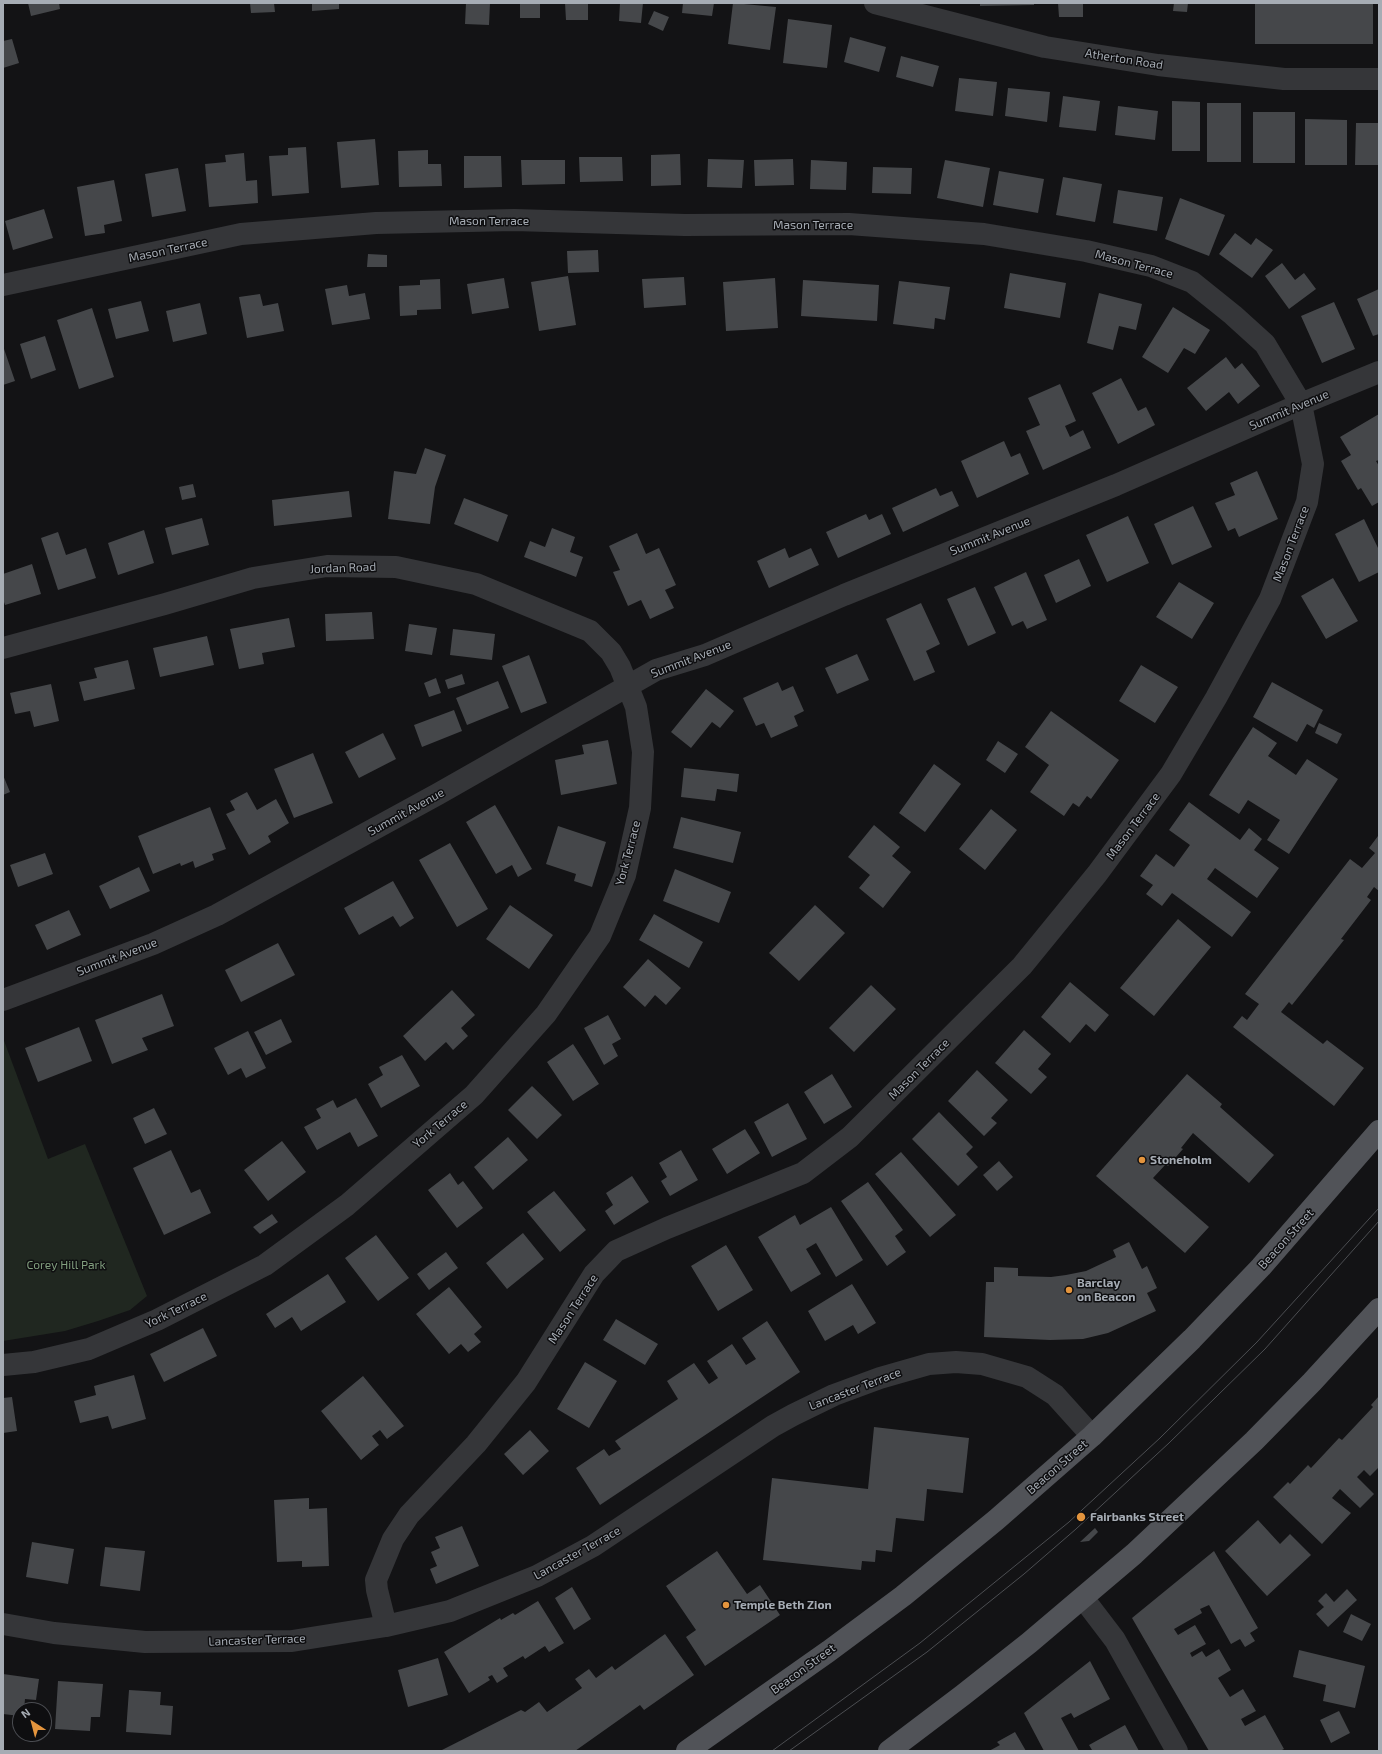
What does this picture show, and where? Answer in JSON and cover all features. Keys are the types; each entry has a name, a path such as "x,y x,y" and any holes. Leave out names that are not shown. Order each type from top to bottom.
{"main road":[{"name":"Beacon Street","path":"687,1751 829,1651 903,1596 996,1520 1092,1436 1192,1339 1261,1267 1379,1131"},
{"path":"888,1751 963,1696 1083,1598 1192,1501 1312,1382 1379,1309"}],"street":[{"name":"Atherton Road","path":"875,3 1046,47 1158,65 1284,79 1379,80"},
{"name":"Mason Terrace","path":"3,285 241,234 376,223 514,220 685,225 849,224 984,234 1092,252 1152,266 1192,282 1233,315 1265,344 1301,404 1313,464 1307,502 1270,599 1216,698 1171,774 1097,874 1022,966 850,1137 803,1173 667,1228 616,1251 594,1274 526,1382 476,1444 409,1515 393,1539 376,1580 376,1590 386,1626"},
{"name":"Summit Avenue","path":"3,1000 153,944 217,915 438,794 656,670 704,655 844,595 1116,485 1301,404 1379,372"},
{"name":"Jordan Road","path":"3,648 165,604 253,578 327,566 396,567 476,584 590,631 611,652 628,686"},
{"name":"York Terrace","path":"3,1365 34,1362 90,1349 157,1320 265,1265 347,1205 474,1095 546,1014 600,936 624,875 640,808 643,752 636,707 628,686"},
{"name":"Lancaster Terrace","path":"3,1624 89,1638 166,1643 292,1641 386,1626 450,1611 537,1576 593,1546 789,1417 846,1391 913,1367 956,1362 982,1364 1017,1373 1038,1383 1055,1395 1092,1436"},
{"path":"1083,1598 1115,1640 1178,1751"}],"green space":[{"name":"Corey Hill Park","path":"3,1038 48,1159 85,1144 147,1296 130,1310 98,1321 65,1331 3,1341"}],"building":[{"path":"28,3 59,3 60,9 31,16"},
{"path":"250,3 274,3 275,12 251,13"},
{"path":"312,3 339,3 339,9 312,11"},
{"path":"466,3 490,3 489,25 465,24"},
{"path":"520,3 540,3 540,18 520,18"},
{"path":"565,3 588,3 588,20 566,20"},
{"path":"620,3 643,3 641,23 619,21"},
{"path":"683,3 714,3 712,16 682,13"},
{"path":"733,3 776,7 770,50 728,44"},
{"path":"980,3 1034,3 1034,5 980,6"},
{"path":"1058,3 1083,3 1083,17 1059,17"},
{"path":"1174,3 1188,3 1187,12 1173,11"},
{"path":"1255,3 1373,3 1373,44 1255,44"},
{"path":"654,11 669,17 663,31 648,24"},
{"path":"788,19 832,25 827,68 783,63"},
{"path":"850,37 886,47 879,72 844,62"},
{"path":"12,39 19,63 3,68 3,41"},
{"path":"901,56 939,66 933,87 896,77"},
{"path":"959,78 997,82 993,116 955,111"},
{"path":"1008,88 1050,92 1047,122 1005,116"},
{"path":"1063,96 1100,101 1096,131 1059,127"},
{"path":"1172,101 1200,102 1200,151 1172,151"},
{"path":"1207,103 1241,103 1241,162 1207,162"},
{"path":"1118,106 1158,111 1155,140 1115,135"},
{"path":"1253,112 1295,112 1295,163 1253,163"},
{"path":"1305,119 1347,120 1347,165 1305,165"},
{"path":"1356,123 1379,123 1379,165 1355,165"},
{"path":"375,139 379,185 341,188 337,142"},
{"path":"306,147 309,193 272,196 269,156 288,155 288,148"},
{"path":"428,150 428,164 441,164 442,186 399,187 398,151"},
{"path":"244,153 246,181 257,180 258,203 209,207 205,164 226,162 225,155"},
{"path":"680,154 681,185 651,186 651,155"},
{"path":"464,156 501,156 502,187 464,188"},
{"path":"579,157 622,157 623,181 580,182"},
{"path":"708,159 744,160 742,188 707,187"},
{"path":"793,159 794,185 755,186 754,160"},
{"path":"521,160 565,160 565,184 522,185"},
{"path":"811,160 847,162 846,190 810,189"},
{"path":"945,160 990,168 983,207 937,198"},
{"path":"873,167 912,168 911,194 872,193"},
{"path":"178,168 186,211 152,217 145,174"},
{"path":"999,171 1044,179 1038,213 993,205"},
{"path":"1063,177 1102,184 1095,222 1056,215"},
{"path":"114,180 122,221 104,225 105,233 85,236 77,187"},
{"path":"1118,190 1163,197 1157,231 1113,223"},
{"path":"1180,198 1225,215 1209,256 1165,239"},
{"path":"44,209 53,238 13,250 5,221"},
{"path":"1235,233 1251,245 1256,238 1273,250 1252,278 1219,254"},
{"path":"598,250 599,272 568,273 567,251"},
{"path":"368,254 387,255 387,267 367,267"},
{"path":"1282,263 1295,280 1304,273 1316,289 1289,309 1265,276"},
{"path":"1010,273 1066,283 1060,318 1004,308"},
{"path":"568,276 576,325 539,331 531,282"},
{"path":"684,277 686,305 644,308 642,279"},
{"path":"504,278 509,308 472,314 467,284"},
{"path":"775,278 778,328 726,331 723,282"},
{"path":"440,279 441,309 417,310 417,315 400,316 399,286 420,285 420,280"},
{"path":"803,280 879,285 877,321 801,316"},
{"path":"899,281 950,287 945,320 935,318 934,329 893,324"},
{"path":"347,285 349,296 365,293 370,319 332,325 325,289"},
{"path":"1379,289 1379,334 1373,336 1357,299"},
{"path":"1099,293 1142,304 1136,330 1119,326 1113,350 1087,343"},
{"path":"260,294 263,306 278,303 284,331 247,338 239,297"},
{"path":"141,301 149,331 116,339 108,309"},
{"path":"1334,302 1355,349 1322,363 1301,316"},
{"path":"200,303 207,334 173,342 166,311"},
{"path":"1173,307 1210,330 1195,354 1184,348 1168,373 1142,357"},
{"path":"92,308 114,377 79,389 57,320"},
{"path":"45,336 56,370 31,379 20,344"},
{"path":"3,346 15,381 3,385"},
{"path":"1226,357 1235,369 1242,363 1260,386 1238,404 1229,392 1206,411 1187,388"},
{"path":"1121,378 1138,411 1146,407 1155,425 1118,444 1092,393"},
{"path":"1060,384 1076,421 1065,426 1070,437 1083,430 1091,448 1043,470 1026,431 1040,425 1028,398"},
{"path":"1379,414 1379,460 1376,461 1379,466 1379,502 1372,506 1361,488 1358,490 1341,461 1351,455 1340,437"},
{"path":"1004,441 1011,457 1020,453 1029,474 977,498 961,461"},
{"path":"425,448 446,455 435,487 430,524 388,519 394,471 416,474"},
{"path":"1257,471 1278,519 1239,537 1235,528 1228,531 1215,503 1235,495 1230,483"},
{"path":"193,484 196,497 182,500 179,487"},
{"path":"936,488 940,496 952,491 959,506 903,532 892,508"},
{"path":"349,491 352,517 274,526 272,500"},
{"path":"464,498 508,515 498,542 454,524"},
{"path":"1193,506 1212,547 1172,565 1154,524"},
{"path":"866,514 869,520 882,514 891,534 838,558 826,532"},
{"path":"1128,516 1149,563 1107,582 1086,535"},
{"path":"202,518 209,545 172,555 165,528"},
{"path":"1364,519 1379,550 1379,572 1359,582 1335,534"},
{"path":"552,528 575,537 570,552 583,557 576,577 524,557 530,541 545,547"},
{"path":"144,530 154,563 118,575 108,543"},
{"path":"58,532 66,555 86,548 96,578 58,590 41,538"},
{"path":"637,533 646,554 659,548 676,585 665,590 674,608 650,619 641,600 628,606 613,572 620,570 609,546"},
{"path":"785,548 789,558 811,548 819,565 769,588 757,561"},
{"path":"1079,559 1091,586 1056,603 1044,575"},
{"path":"32,564 41,594 5,605 3,599 3,574"},
{"path":"1026,572 1047,620 1027,629 1023,621 1012,626 994,587"},
{"path":"1333,578 1358,621 1326,639 1301,596"},
{"path":"1179,582 1214,603 1192,639 1156,617"},
{"path":"975,587 996,633 968,646 947,599"},
{"path":"921,603 940,644 926,651 935,672 914,681 886,619"},
{"path":"372,612 374,639 326,641 325,614"},
{"path":"289,618 295,647 262,653 264,664 239,669 230,629"},
{"path":"409,624 437,628 432,655 405,651"},
{"path":"453,629 495,634 492,660 450,655"},
{"path":"207,636 214,665 160,677 153,648"},
{"path":"857,654 869,680 837,694 825,668"},
{"path":"529,655 547,703 521,713 502,666"},
{"path":"128,660 135,689 84,701 79,682 97,678 94,668"},
{"path":"1141,665 1178,687 1155,723 1119,701"},
{"path":"462,674 465,684 448,689 445,680"},
{"path":"436,678 441,693 429,697 424,683"},
{"path":"498,681 509,708 467,725 456,698"},
{"path":"778,682 782,691 793,686 804,711 794,716 798,726 771,738 764,723 756,726 743,698"},
{"path":"1272,682 1323,710 1314,728 1307,724 1297,742 1253,717"},
{"path":"51,684 59,721 34,727 30,711 15,714 10,693"},
{"path":"706,689 734,711 720,728 712,722 691,748 671,732"},
{"path":"454,710 462,731 422,747 414,725"},
{"path":"1051,711 1119,760 1091,799 1087,796 1079,807 1073,803 1064,816 1030,792 1049,765 1025,747"},
{"path":"1319,723 1342,734 1337,744 1315,733"},
{"path":"1253,727 1277,743 1268,756 1296,775 1307,759 1338,779 1289,854 1267,840 1280,820 1248,800 1239,814 1209,795"},
{"path":"383,733 396,759 359,778 345,752"},
{"path":"608,740 617,784 561,795 555,760 584,754 582,745"},
{"path":"998,741 1018,754 1005,773 986,760"},
{"path":"313,753 333,803 294,818 274,769"},
{"path":"934,764 961,784 925,832 899,813"},
{"path":"684,768 739,774 737,792 717,789 715,801 681,797"},
{"path":"3,775 10,792 3,795"},
{"path":"247,792 257,810 276,799 289,823 268,836 271,842 249,855 226,814 235,810 230,801"},
{"path":"1189,802 1240,840 1249,828 1262,839 1254,850 1279,868 1257,898 1215,868 1207,879 1251,912 1232,937 1172,893 1162,906 1146,894 1153,885 1140,876 1156,854 1174,867 1190,845 1169,830"},
{"path":"495,805 532,869 518,877 512,865 496,874 466,822"},
{"path":"210,807 226,849 212,854 214,860 195,868 193,861 181,866 180,863 153,874 138,836"},
{"path":"991,809 1017,830 985,870 959,849"},
{"path":"681,817 741,832 733,863 673,848"},
{"path":"874,825 900,847 892,856 911,872 883,908 859,888 870,875 848,857"},
{"path":"558,826 606,842 592,887 574,881 576,874 546,864"},
{"path":"1378,836 1379,891 1374,887 1367,897 1371,900 1341,939 1344,940 1292,1005 1289,1002 1281,1012 1323,1044 1327,1040 1364,1068 1334,1106 1233,1027 1242,1016 1247,1020 1259,1004 1245,994 1350,859 1362,868 1375,853 1369,848"},
{"path":"450,843 488,909 457,927 419,860"},
{"path":"45,853 53,874 18,887 10,865"},
{"path":"139,867 150,891 110,909 99,886"},
{"path":"675,869 731,892 719,923 663,901"},
{"path":"393,881 414,918 400,927 393,916 359,935 344,908"},
{"path":"510,905 553,935 529,969 486,939"},
{"path":"815,905 845,933 799,981 769,953"},
{"path":"69,910 81,935 47,950 35,925"},
{"path":"654,914 703,942 689,968 639,940"},
{"path":"1178,919 1211,947 1154,1016 1120,988"},
{"path":"278,943 295,975 241,1002 225,970"},
{"path":"648,959 681,988 666,1005 655,995 645,1007 623,987"},
{"path":"1070,982 1109,1015 1095,1032 1086,1024 1070,1043 1041,1017"},
{"path":"871,985 896,1009 854,1052 829,1028"},
{"path":"452,990 475,1015 461,1028 468,1036 453,1050 446,1042 425,1061 403,1036"},
{"path":"162,994 174,1026 142,1038 148,1050 112,1064 95,1020"},
{"path":"608,1015 621,1039 612,1044 618,1056 604,1065 584,1028"},
{"path":"281,1019 292,1042 266,1055 254,1032"},
{"path":"79,1027 92,1061 38,1082 25,1048"},
{"path":"1024,1030 1051,1054 1038,1069 1047,1077 1031,1094 995,1063"},
{"path":"248,1031 266,1068 246,1078 241,1068 228,1075 214,1048"},
{"path":"573,1044 599,1084 573,1101 547,1062"},
{"path":"402,1055 420,1086 381,1108 368,1084 383,1075 379,1067"},
{"path":"977,1070 1008,1100 991,1118 997,1123 984,1136 948,1101"},
{"path":"832,1074 852,1107 824,1124 804,1092"},
{"name":"Stoneholm","path":"1187,1074 1222,1104 1220,1107 1274,1155 1249,1183 1193,1133 1181,1148 1183,1149 1168,1166 1166,1164 1153,1178 1209,1227 1185,1253 1096,1176"},
{"path":"532,1086 562,1115 537,1139 508,1110"},
{"path":"356,1098 378,1136 358,1147 350,1132 317,1150 304,1127 321,1118 316,1109 333,1100 337,1108"},
{"path":"788,1103 807,1139 772,1157 754,1122"},
{"path":"154,1108 167,1134 145,1144 133,1118"},
{"path":"939,1112 973,1147 966,1154 978,1167 958,1186 912,1139"},
{"path":"745,1129 760,1153 727,1174 712,1149"},
{"path":"508,1137 528,1160 493,1190 474,1167"},
{"path":"282,1141 306,1172 268,1201 244,1170"},
{"path":"171,1150 191,1193 200,1189 211,1213 164,1235 133,1168"},
{"path":"681,1150 698,1180 670,1196 661,1181 667,1177 659,1163"},
{"path":"901,1152 956,1215 930,1237 875,1174"},
{"path":"999,1161 1013,1177 997,1191 983,1175"},
{"path":"450,1173 458,1185 463,1181 483,1208 457,1228 428,1190"},
{"path":"632,1176 649,1202 614,1225 605,1211 613,1205 606,1193"},
{"path":"868,1182 903,1230 895,1236 906,1252 887,1266 841,1201"},
{"path":"554,1191 586,1230 560,1252 527,1212"},
{"path":"831,1207 863,1260 836,1277 816,1243 806,1249 821,1274 791,1292 758,1237 795,1215 800,1225"},
{"path":"272,1214 278,1222 260,1234 253,1227"},
{"path":"523,1233 544,1259 507,1289 486,1263"},
{"path":"376,1235 409,1278 378,1301 345,1258"},
{"name":"Barclay on Beacon","path":"1129,1242 1142,1269 1147,1266 1157,1288 1147,1293 1156,1311 1108,1333 1083,1339 1050,1340 984,1337 986,1282 994,1282 994,1267 1018,1268 1018,1276 1051,1277 1066,1275 1086,1271 1116,1257 1113,1250"},
{"path":"726,1245 753,1290 718,1311 691,1266"},
{"path":"446,1252 458,1268 429,1290 417,1274"},
{"path":"328,1274 346,1302 301,1331 292,1317 275,1328 266,1314"},
{"path":"852,1284 876,1323 858,1334 853,1325 825,1341 808,1311"},
{"path":"449,1287 482,1327 474,1334 481,1342 468,1352 461,1344 449,1354 416,1314"},
{"path":"616,1319 658,1344 645,1365 603,1340"},
{"path":"767,1321 800,1372 600,1505 576,1468 604,1449 609,1456 621,1449 615,1441 678,1399 667,1381 694,1363 709,1384 718,1378 707,1361 732,1344 746,1365 756,1359 742,1338"},
{"path":"203,1328 217,1356 164,1382 150,1354"},
{"path":"585,1362 617,1381 589,1428 557,1409"},
{"path":"134,1375 146,1419 112,1429 108,1416 80,1423 74,1401 96,1395 94,1386"},
{"path":"363,1376 404,1426 387,1439 380,1430 372,1436 379,1445 361,1460 321,1411"},
{"path":"1379,1396 1379,1467 1370,1476 1364,1470 1357,1477 1374,1494 1360,1508 1340,1489 1332,1498 1351,1513 1322,1544 1273,1497 1288,1482 1290,1484 1308,1465 1311,1468 1339,1438 1342,1440 1373,1407 1371,1405"},
{"path":"12,1397 17,1431 3,1433 3,1398"},
{"path":"874,1427 969,1438 963,1493 927,1489 924,1521 896,1518 892,1552 876,1550 875,1562 862,1561 861,1570 763,1560 772,1478 868,1489"},
{"path":"530,1430 549,1451 523,1475 504,1454"},
{"path":"309,1498 309,1509 327,1508 329,1566 302,1567 302,1561 277,1562 274,1500"},
{"path":"1258,1520 1280,1544 1290,1534 1311,1555 1267,1596 1225,1551"},
{"path":"462,1526 479,1566 436,1584 430,1569 437,1566 431,1552 440,1548 435,1537"},
{"path":"1095,1528 1098,1532 1089,1541 1080,1542"},
{"path":"32,1542 74,1549 68,1584 26,1577"},
{"path":"105,1547 145,1551 140,1591 100,1586"},
{"name":"Temple Beth Zion","path":"717,1551 747,1594 760,1585 780,1615 705,1666 686,1637 696,1630 666,1586"},
{"path":"1214,1551 1258,1628 1250,1633 1255,1641 1245,1647 1240,1639 1231,1644 1209,1605 1200,1609 1202,1613 1174,1629 1178,1635 1195,1625 1206,1644 1190,1653 1192,1657 1202,1651 1206,1657 1219,1649 1231,1670 1218,1678 1230,1697 1243,1689 1256,1711 1241,1719 1245,1726 1265,1715 1284,1749 1280,1751 1209,1751 1132,1618"},
{"path":"572,1587 591,1619 574,1630 555,1598"},
{"path":"1347,1589 1357,1600 1328,1627 1316,1614 1324,1607 1318,1601 1326,1593 1334,1602"},
{"path":"538,1601 564,1643 549,1652 545,1646 525,1659 523,1656 503,1668 508,1676 497,1683 492,1675 488,1677 490,1680 469,1693 444,1652 500,1618 501,1620 513,1613 515,1615"},
{"path":"1351,1614 1371,1624 1362,1641 1343,1632"},
{"path":"665,1634 694,1675 644,1710 640,1705 575,1751 440,1751 521,1710 525,1712 539,1702 547,1712 582,1688 575,1679 589,1669 596,1678 612,1666 615,1670"},
{"path":"1299,1650 1365,1666 1355,1708 1323,1701 1326,1685 1293,1677"},
{"path":"438,1658 448,1695 408,1707 398,1670"},
{"path":"1090,1661 1110,1699 1074,1718 1071,1713 1061,1718 1079,1751 1044,1751 1024,1713"},
{"path":"3,1674 39,1679 36,1700 25,1699 25,1702 12,1702 12,1715 3,1714"},
{"path":"58,1681 103,1684 100,1717 91,1717 90,1731 55,1729"},
{"path":"129,1690 161,1692 160,1705 173,1706 171,1735 126,1732"},
{"path":"1339,1711 1350,1733 1331,1743 1320,1720"},
{"path":"1125,1725 1139,1751 1090,1751 1092,1750 1089,1745"},
{"path":"1015,1732 1026,1751 989,1751 1000,1745 997,1742"}],"tram line":[{"path":"772,1751 920,1643 1069,1522 1160,1438 1257,1342 1379,1208"},
{"path":"789,1751 927,1652 1024,1574 1076,1529 1169,1443 1265,1349 1379,1221"}],"place":[{"name":"Stoneholm","path":"1142,1160"},
{"name":"Barclay on Beacon","path":"1069,1290"},
{"name":"Fairbanks Street","path":"1081,1517"},
{"name":"Temple Beth Zion","path":"726,1605"}]}
